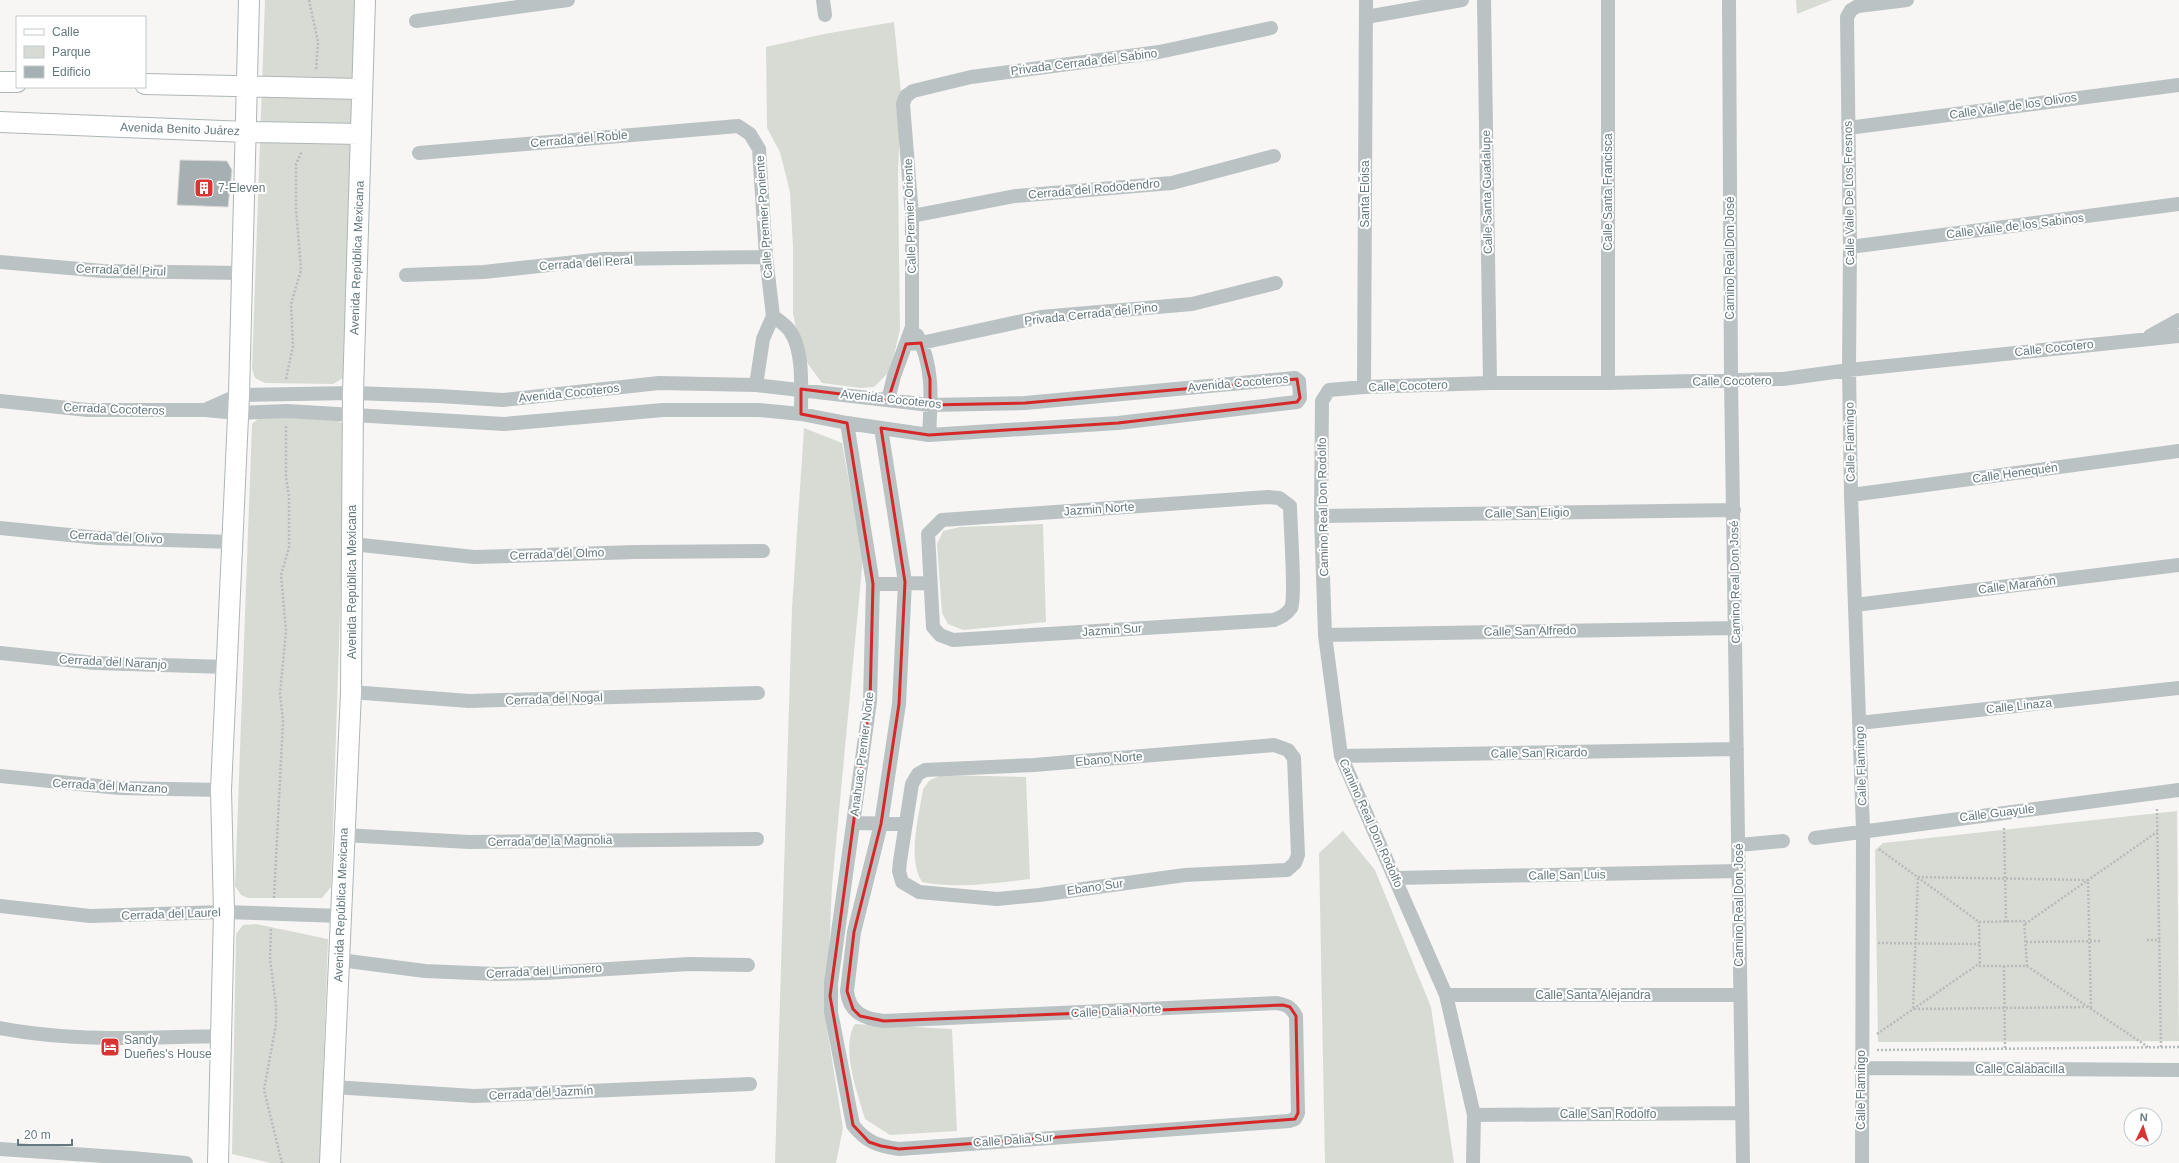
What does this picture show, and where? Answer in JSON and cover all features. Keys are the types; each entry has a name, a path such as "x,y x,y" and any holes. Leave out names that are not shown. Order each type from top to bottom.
{"main road":[{"path":"218,1163 224,912 221,790 238,404 247,132 249,0"},
{"name":"Avenida República Mexicana","path":"330,1163 351,692 353,393 365,0"},
{"path":"0,82 16,82"},
{"path":"146,84 247,85 362,89"},
{"name":"Avenida Benito Juárez","path":"0,122 247,132 361,134"}],"street":[{"path":"416,21 568,0"},
{"path":"823,0 825,15"},
{"name":"Santa Eloisa","path":"1364,387 1366,0"},
{"path":"1366,18 1462,0"},
{"name":"Calle Santa Guadalupe","path":"1484,0 1490,383"},
{"name":"Calle Santa Francisca","path":"1608,0 1608,383"},
{"name":"Camino Real Don José","path":"1729,0 1731,380 1743,1163"},
{"name":"Calle Valle De Los Fresnos","path":"1849,370 1850,247 1846,17 1851,10 1858,6 1907,0"},
{"name":"Privada Cerrada del Sabino","path":"903,104 906,96 913,91 971,77 1159,52 1271,28"},
{"name":"Calle Valle de los Olivos","path":"1848,128 2179,85"},
{"name":"Calle Premier Oriente","path":"888,400 912,327 912,216 903,104"},
{"name":"Cerrada del Roble","path":"419,153 738,126"},
{"name":"Calle Premier Poniente","path":"738,126 750,134 759,149 766,257 773,316"},
{"name":"Cerrada del Rododendro","path":"912,216 1015,196 1172,183 1274,156"},
{"name":"Calle Valle de los Sabinos","path":"1850,247 2179,204"},
{"name":"Cerrada del Peral","path":"406,275 484,272 603,260 766,257"},
{"name":"Cerrada del Pirul","path":"0,262 103,271 242,273"},
{"name":"Privada Cerrada del Pino","path":"906,344 922,343 1042,317 1192,304 1276,283"},
{"path":"756,385 763,339 773,316 790,330 796,342 801,389 801,414"},
{"name":"Calle Cocotero","path":"2146,338 2179,320"},
{"path":"912,327 922,343 927,357 930,379 929,435"},
{"name":"Calle Cocotero","path":"1322,401 1329,390 1364,387 1490,383 1608,383 1783,379 1849,370 2146,338 2179,336"},
{"name":"Calle Flamingo","path":"1849,370 1851,495 1863,830 1861,1068 1862,1163"},
{"name":"Avenida Cocoteros","path":"1295,378 1299,381 1300,398 1297,402 1118,423 929,435 847,424 801,414 759,410 663,410 504,424 396,419 353,414 287,411 238,404 286,393 353,393 503,400 659,384 756,385 930,405 1025,402 1295,378"},
{"name":"Cerrada Cocoteros","path":"0,401 88,410 205,410 238,404"},
{"name":"Camino Real Don Rodolfo","path":"1322,401 1321,516 1325,635 1341,756 1396,878 1446,995 1474,1115 1473,1163"},
{"name":"Anahuac Premier Norte","path":"832,1012 831,983 837,931 870,701 872,584 847,424"},
{"path":"832,1012 853,1009 847,998 847,991 854,932 881,824 899,704 905,582 881,428"},
{"name":"Calle Henequén","path":"1851,495 2179,451"},
{"name":"Jazmin Norte","path":"929,583 928,534 942,520 1268,497 1279,498 1290,506 1292,563"},
{"name":"Calle San Eligio","path":"1321,516 1734,510"},
{"name":"Cerrada del Olivo","path":"0,528 99,538 233,542"},
{"name":"Cerrada del Olmo","path":"352,544 474,557 636,552 763,551"},
{"name":"Jazmin Sur","path":"929,583 933,627 940,635 953,640 1274,620 1285,615 1292,606 1292,563"},
{"name":"Calle Marañón","path":"1855,604 2179,565"},
{"path":"872,584 905,582 929,583"},
{"name":"Calle San Alfredo","path":"1325,635 1736,628"},
{"name":"Cerrada del Naranjo","path":"0,653 95,663 227,667"},
{"name":"Calle Linaza","path":"1860,723 2179,688"},
{"name":"Cerrada del Nogal","path":"351,692 469,701 758,693"},
{"name":"Ebano Norte","path":"905,824 912,784 918,774 925,770 1034,765 1274,745 1288,750 1294,758 1298,812"},
{"name":"Calle San Ricardo","path":"1341,756 1737,750"},
{"name":"Cerrada del Manzano","path":"0,776 120,788 221,790"},
{"name":"Calle Guayule","path":"1814,838 1863,830 2179,790"},
{"name":"Ebano Sur","path":"905,824 899,871 902,882 919,892 997,899 1038,895 1185,875 1288,870 1295,863 1298,855 1298,812"},
{"path":"853,823 905,824"},
{"name":"Cerrada de la Magnolia","path":"344,835 469,842 757,839"},
{"path":"1739,845 1783,842"},
{"name":"Calle San Luis","path":"1396,878 1739,871"},
{"name":"Cerrada del Laurel","path":"0,906 90,916 224,912 342,916"},
{"path":"837,931 854,932"},
{"name":"Cerrada del Limonero","path":"340,960 424,971 496,974 545,973 651,965 748,965"},
{"name":"Calle Santa Alejandra","path":"1446,995 1740,995"},
{"name":"Calle Dalia Norte","path":"853,1009 860,1016 884,1021 1277,1003 1290,1007 1296,1016 1298,1113 1295,1119"},
{"name":"Calle Dalia Sur","path":"832,1012 853,1125 861,1136 869,1142 882,1146 899,1149 1289,1121 1295,1119"},
{"path":"0,1028 29,1034 145,1039 222,1036"},
{"name":"Calle Calabacilla","path":"1861,1068 2179,1070"},
{"name":"Cerrada del Jazmín","path":"333,1087 474,1096 750,1084"},
{"name":"Calle San Rodolfo","path":"1474,1115 1742,1113"},
{"path":"0,1150 132,1158 186,1163"}],"path":[{"path":"309,0 318,42 315,88"},
{"path":"286,393 285,384 293,346 291,304 301,270 296,208 296,164 309,133"},
{"path":"282,1163 264,1090 276,1024 276,1005 270,959 283,721 280,694 286,631 281,575 289,548 289,496 286,478 287,411"},
{"path":"2157,804 2162,1047"},
{"path":"2004,824 2006,922"},
{"path":"2024,924 2157,832"},
{"path":"1875,846 1979,922 2024,921 2027,966"},
{"path":"1918,877 2088,880"},
{"path":"1914,1008 1918,877"},
{"path":"2088,880 2091,1007 2089,1007"},
{"path":"1979,922 1980,966 2027,966 2149,1047"},
{"path":"2147,940 2160,940"},
{"path":"2026,942 2101,941"},
{"path":"1872,943 1979,944"},
{"path":"1874,1028 1874,1036 1980,963"},
{"path":"2004,966 2005,1049"},
{"path":"1914,1008 2089,1007"},
{"path":"1874,1050 2179,1047"}],"highlighted area":[{"path":"921,343 930,379 930,405 1025,403 1297,379 1300,398 1297,402 1118,423 929,435 881,428 905,582 899,704 881,824 854,932 847,991 853,1009 860,1016 884,1021 1283,1005 1290,1007 1296,1016 1298,1113 1295,1119 899,1149 881,1146 869,1142 853,1125 830,996 870,701 873,584 847,423 801,414 801,389 888,400 906,344"}],"green space":[{"path":"265,0 359,0 347,367 343,378 333,384 265,383 255,378 252,369"},
{"path":"1796,0 1832,0 1797,14"},
{"path":"894,22 901,93 898,175 900,330 890,371 874,387 861,388 822,383 803,357 793,314 793,247 790,192 780,152 767,128 766,47 824,34"},
{"path":"263,414 333,417 343,424 346,431 331,887 322,898 248,898 241,895 235,886 252,424"},
{"path":"804,428 842,443 863,557 832,886 826,1022 843,1128 836,1163 775,1163 792,608"},
{"path":"1043,524 1046,622 963,630 948,624 942,613 937,544 943,531 960,527"},
{"path":"942,775 1026,777 1030,879 989,884 962,885 922,882 915,861 915,837 923,789 930,780"},
{"path":"2177,811 2179,1041 1878,1042 1875,850 1883,843"},
{"path":"1343,831 1375,870 1431,1007 1454,1163 1325,1163 1319,853"},
{"path":"256,924 328,939 320,1163 271,1163 232,1154 236,934 243,925"},
{"path":"855,1024 952,1029 957,1131 890,1135 865,1119 855,1084 850,1058 849,1045"}],"building":[{"name":"7-Eleven","path":"180,160 227,161 232,170 228,207 177,205"}],"place":[{"name":"7-Eleven","path":"204,188"},
{"name":"Sandy Dueñes's House","path":"110,1047"}]}
